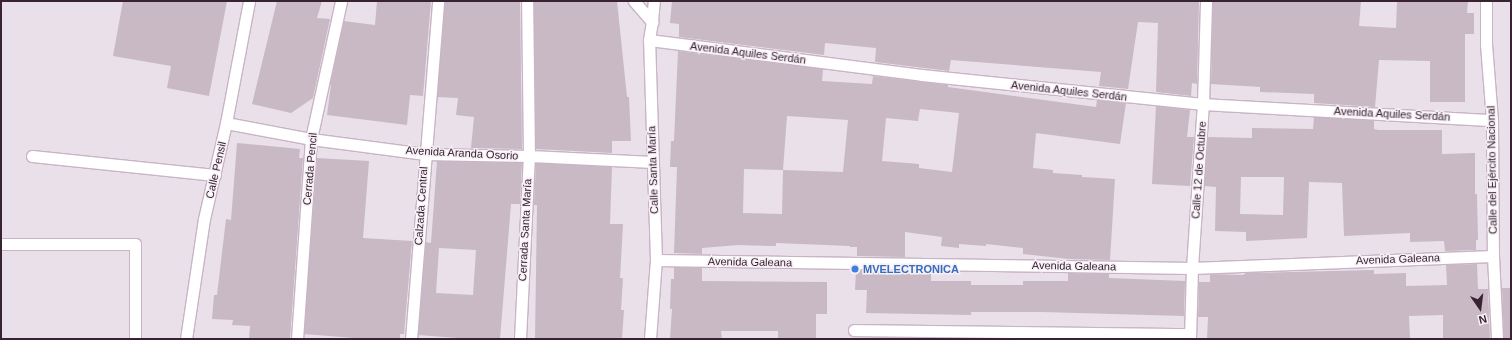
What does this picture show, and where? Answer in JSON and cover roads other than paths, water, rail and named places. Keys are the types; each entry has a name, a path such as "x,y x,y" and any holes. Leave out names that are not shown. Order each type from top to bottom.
{"street":[{"name":"Calle Pensil","path":"186,339 204,219 226,123 249,1"},
{"name":"Cerrada Pencil","path":"297,339 311,138 341,1"},
{"name":"Calzada Central","path":"411,339 438,1"},
{"name":"Cerrada Santa María","path":"520,339 529,156 527,1"},
{"path":"634,1 652,22"},
{"name":"Calle Santa María","path":"650,339 656,260 649,40 654,1"},
{"name":"Calle 12 de Octubre","path":"1190,337 1192,268 1203,104 1206,1"},
{"name":"Calle del Ejército Nacional","path":"1486,1 1486,44 1492,120 1493,256 1498,339"},
{"name":"Avenida Aquiles Serdán","path":"649,40 922,75 1203,104 1492,120"},
{"name":"Avenida Aranda Osorio","path":"226,123 311,138 425,154 529,156 653,162"},
{"path":"32,156 215,175"},
{"path":"1,244 135,244 135,339"},
{"name":"Avenida Galeana","path":"656,260 1192,268 1493,256"},
{"path":"854,330 1190,337"}],"place":[{"name":"MVELECTRONICA","path":"855,269"}]}
